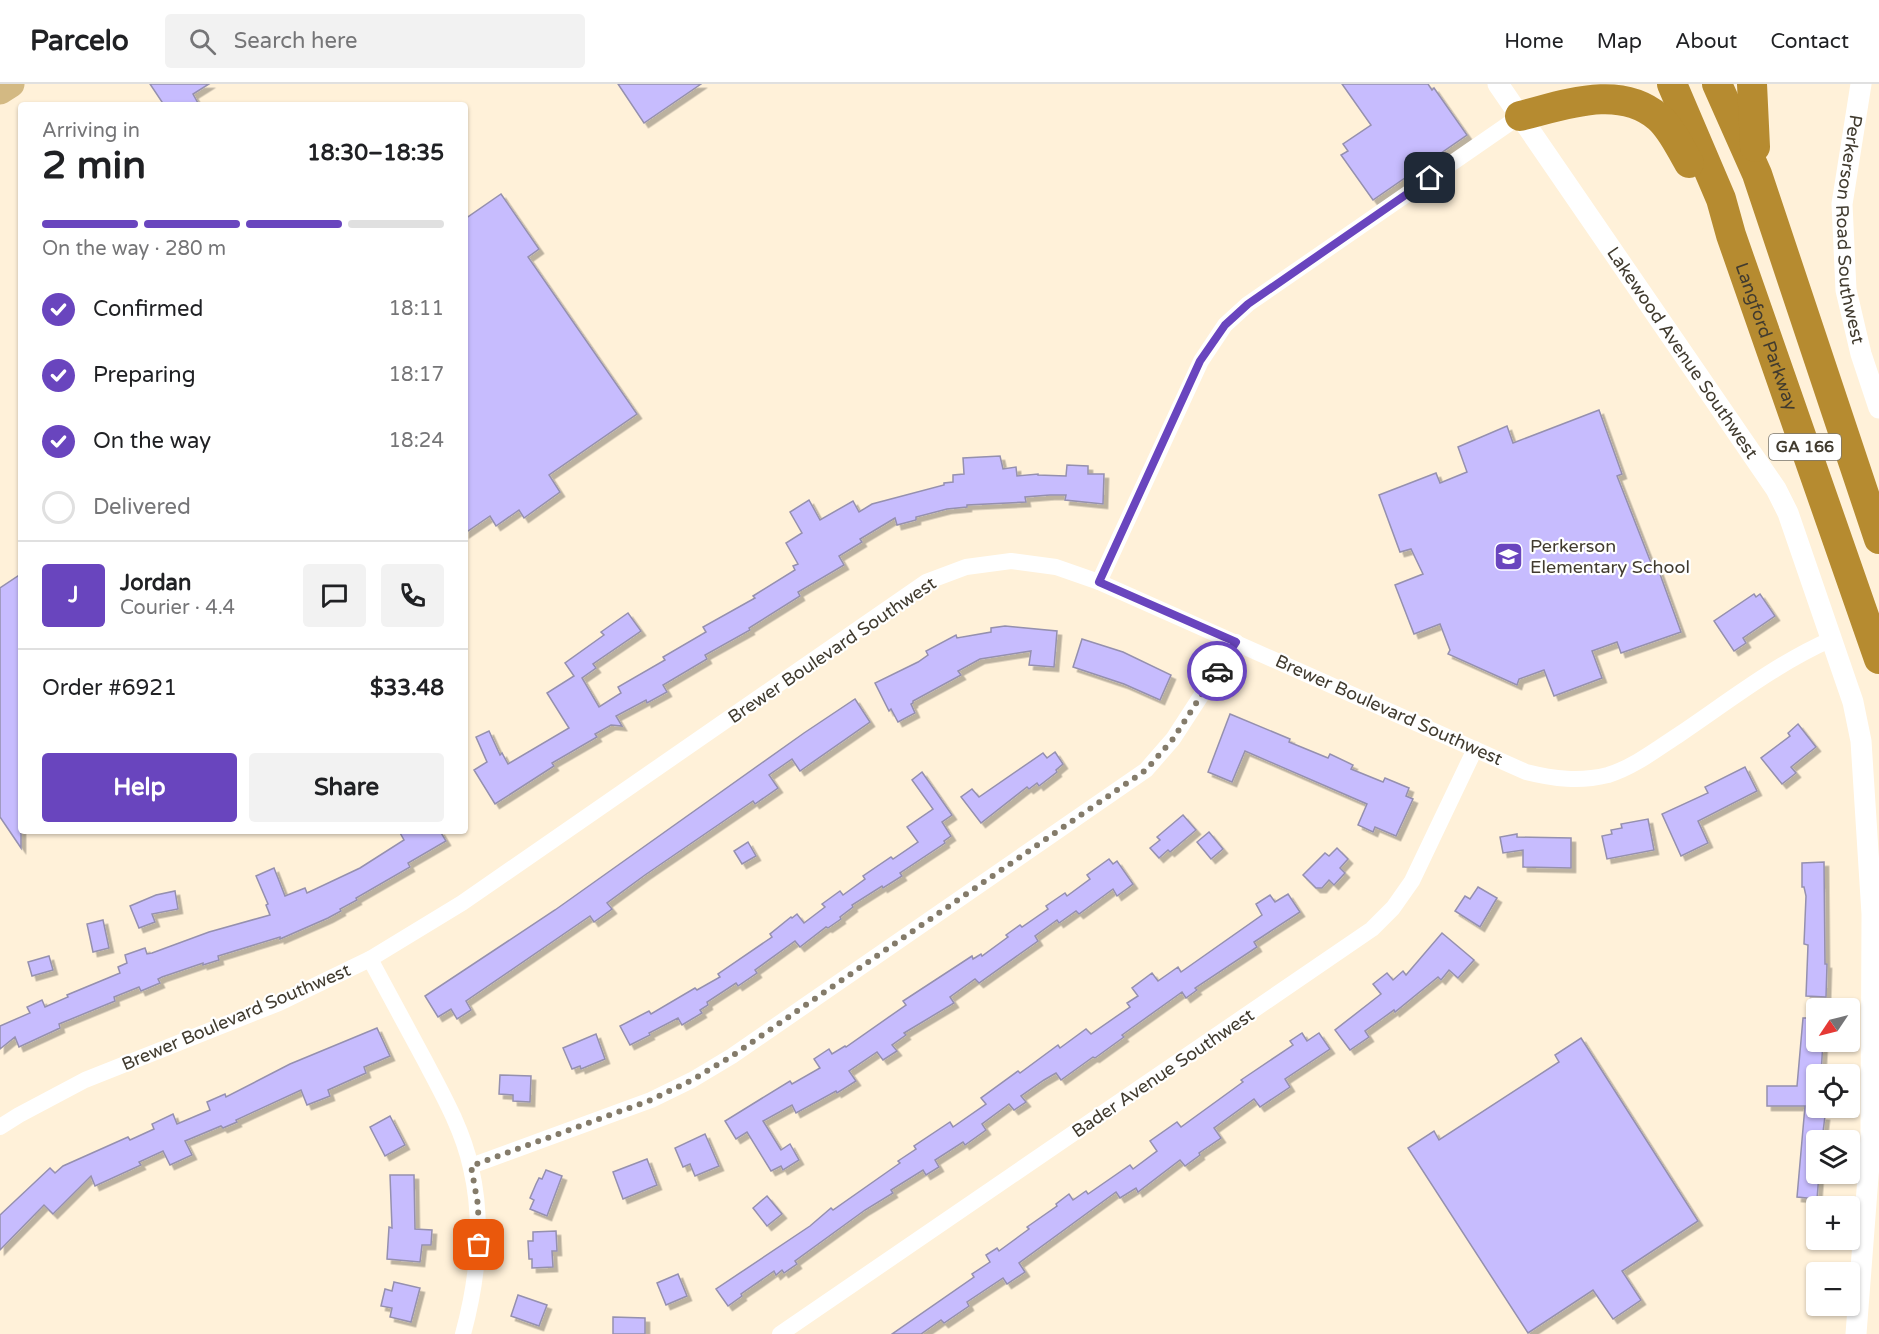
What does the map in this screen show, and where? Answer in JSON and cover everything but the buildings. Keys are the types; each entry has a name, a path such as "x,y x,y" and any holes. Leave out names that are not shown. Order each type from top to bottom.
{"highway":[{"path":"1520,116 1561,84"},
{"name":"Langford Parkway","path":"1672,84 1721,199 1731,236 1879,659"},
{"name":"GA 166","path":"1718,84 1757,174 1879,539"},
{"path":"1752,84 1752,123 1757,174"},
{"path":"1520,116 1589,99 1616,97 1643,106 1670,130 1731,236"}],"main road":[{"path":"0,91 10,84"}],"street":[{"name":"Lakewood Avenue Southwest","path":"1498,84 1776,489 1788,513 1832,639"},
{"name":"Perkerson Road Southwest","path":"1861,84 1842,204 1846,290 1861,354 1879,408"},
{"path":"1099,582 1200,361 1225,325 1248,304 1520,116"},
{"name":"Brewer Boulevard Southwest","path":"0,1127 85,1080 279,1003 370,959 472,897 926,582 966,567 1011,561 1056,567 1099,582 1475,749 1526,771 1549,778 1579,780 1609,774 1640,760 1801,652 1832,639"},
{"path":"1832,639 1853,702 1861,741 1872,914 1871,1138 1856,1334"},
{"path":"471,1166 651,1100 692,1080 732,1056 1146,770 1173,739 1236,642"},
{"name":"Bader Avenue Southwest","path":"780,1334 1372,929 1393,908 1412,881 1475,749"},
{"path":"370,959 449,1105 471,1166 478,1205 479,1245 472,1298 462,1334"}],"way so far":[{"path":"479,1245 478,1205 471,1166 651,1100 692,1080 732,1056 1146,770 1173,739 1217,671"}],"place":[{"name":"Perkerson Elementary School","path":"1509,556"}],"route":[{"path":"1217,671 1236,642 1099,582 1200,361 1225,325 1248,304 1430,178"}]}
